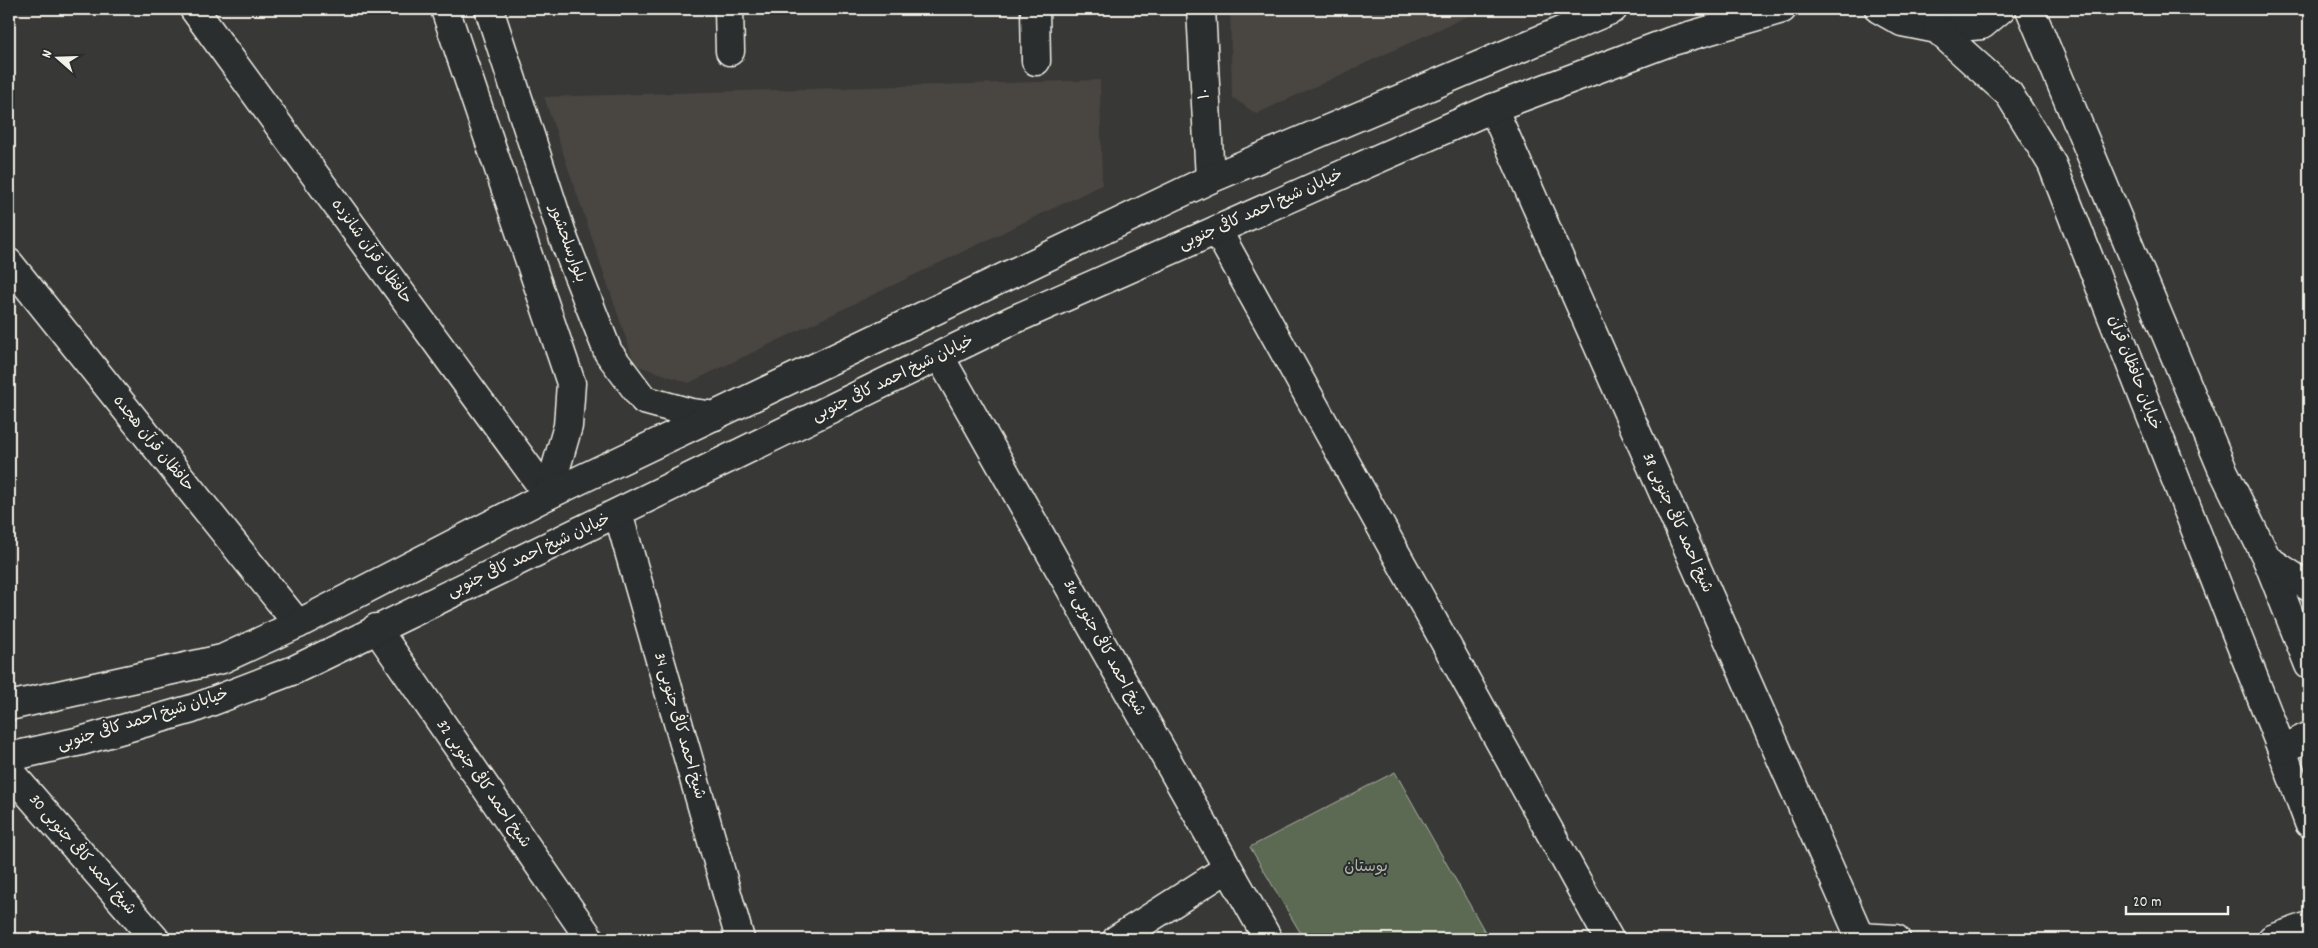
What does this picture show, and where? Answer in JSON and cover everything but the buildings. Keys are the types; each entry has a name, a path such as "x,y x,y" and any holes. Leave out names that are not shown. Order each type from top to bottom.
{"street":[{"name":"حافظان قرآن شانزده","path":"194,9 548,495"},
{"path":"445,9 571,383 568,426 548,495"},
{"name":"بلوارسلحشور","path":"488,9 564,240 608,352 644,400 691,413 715,416"},
{"path":"729,9 730,51"},
{"path":"1035,9 1036,61"},
{"name":"۱۰","path":"1201,9 1210,179"},
{"path":"9,706 222,660 298,624 548,495 1210,179 1583,15 1613,9"},
{"name":"خیابان شیخ احمد کافی جنوبی","path":"9,757 81,741 192,709 294,670 376,628 618,513 1013,320 1494,108 1669,42 1782,9"},
{"path":"1879,9 1902,22 1937,29 1982,25 2002,9"},
{"path":"2030,9 2222,468 2267,559 2309,665"},
{"name":"خیابان حافظان قرآن","path":"1937,29 2009,94 2052,164 2309,823"},
{"name":"شیخ احمد کافی جنوبی 38","path":"1494,108 1860,937 1896,939"},
{"path":"1217,230 1609,939"},
{"name":"حافظان قرآن هجده","path":"9,263 298,624"},
{"path":"538,286 576,267"},
{"name":"شیخ احمد کافی جنوبی 36","path":"940,357 1268,939"},
{"name":"شیخ احمد کافی جنوبی 34","path":"618,513 740,939"},
{"path":"2267,559 2309,587"},
{"name":"شیخ احمد کافی جنوبی 32","path":"376,628 590,939"},
{"path":"2282,750 2309,736"},
{"name":"شیخ احمد کافی جنوبی 30","path":"9,771 155,939"},
{"path":"1117,939 1228,868"},
{"path":"2272,939 2309,926"}],"shaded area":[{"path":"1230,9 1483,9 1256,114 1232,97"},
{"path":"1100,80 1102,185 689,383 635,365 544,97"}],"green space":[{"name":"بوستان","path":"1395,772 1489,939 1304,939 1250,847"}]}
